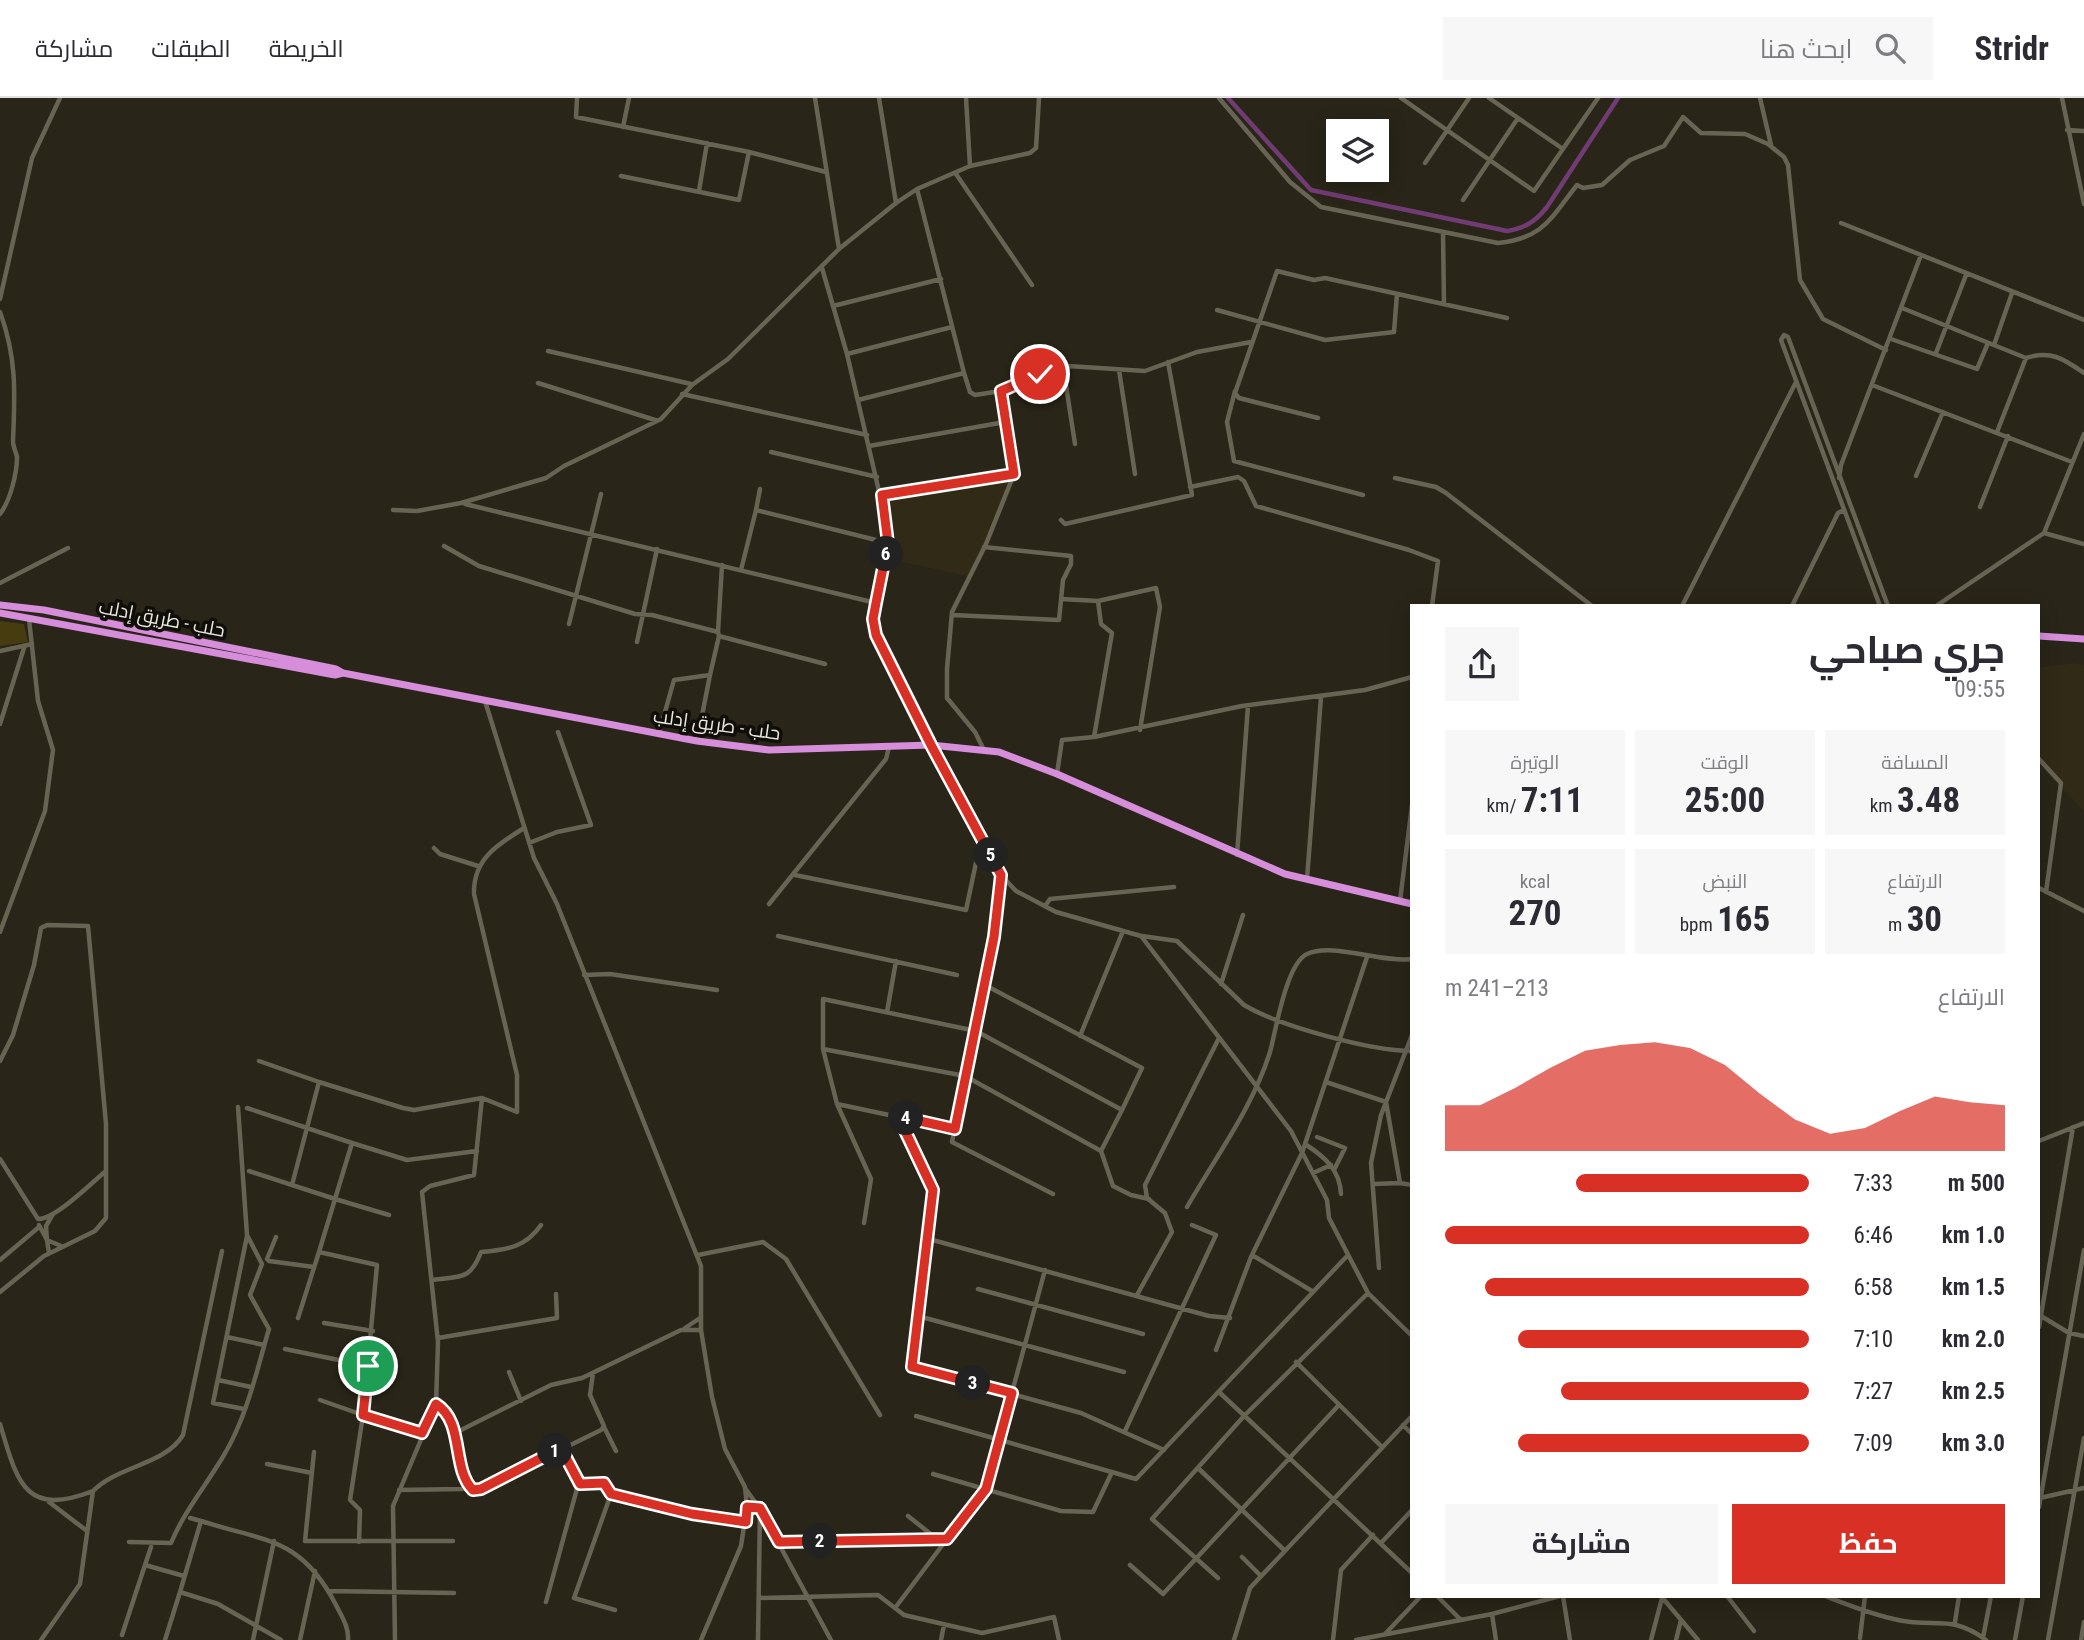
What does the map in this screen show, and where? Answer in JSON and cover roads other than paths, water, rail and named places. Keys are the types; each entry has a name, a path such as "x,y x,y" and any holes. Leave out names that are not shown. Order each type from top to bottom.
{"highway":[{"name":"حلب - طريق إدلب","path":"0,605 106,623 335,668 343,673 696,741 769,750 931,745 984,750 1019,757 1237,855 1307,880 1410,904"},
{"path":"0,613 335,675 343,673"},
{"path":"60,623 61,617 106,623"},
{"path":"2040,636 2084,639"},
{"path":"189,648 222,651 221,646"}],"street":[{"path":"0,299 32,158 60,98"},
{"path":"577,98 576,117 749,152 825,172"},
{"path":"624,127 629,98"},
{"path":"815,98 839,249"},
{"path":"879,98 896,203"},
{"path":"966,98 970,166"},
{"path":"393,510 417,511 461,503 546,478 564,466 661,419 692,384 728,359 839,249 896,203 917,189 970,166 1030,153 1036,148 1039,98"},
{"path":"1219,98 1290,182 1321,207 1498,243 1523,240 1542,229 1577,185 1583,188 1602,185 1630,160 1664,146 1682,117 1701,133 1745,134 1771,146 1784,157 1791,173 1800,279 1823,319 1886,349"},
{"path":"1401,98 1534,191 1598,98"},
{"path":"1425,163 1469,98"},
{"path":"1489,98 1563,149"},
{"path":"1760,98 1771,146"},
{"path":"2062,98 2084,204"},
{"path":"1463,200 1518,118"},
{"path":"2067,130 2084,131"},
{"path":"699,191 707,143"},
{"path":"621,176 739,200 749,152"},
{"path":"956,174 1032,285"},
{"path":"917,189 964,373 970,392 975,395 1001,391 1063,366 1145,371 1196,352 1251,342"},
{"path":"1841,223 2084,320"},
{"path":"1443,232 1444,304"},
{"path":"1835,487 1921,256"},
{"path":"822,268 847,354 882,495 888,543 873,619 876,635 1001,875 1016,891 1045,906 1141,936 1177,941 1244,1005 1278,1020 1341,1038 1410,1051 1386,1102 1375,1141 1373,1184 1379,1268"},
{"path":"1318,418 1240,398 1235,393 1277,271 1507,318"},
{"path":"1936,353 1966,275"},
{"path":"833,306 941,279"},
{"path":"1994,345 2012,293"},
{"path":"1217,310 1325,340 1394,331 1397,294"},
{"path":"1902,308 2026,358 2046,353 2057,355 2084,373"},
{"path":"0,312 11,343 16,424 13,443 17,458 7,505 0,514"},
{"path":"847,354 952,327"},
{"path":"1879,604 1781,340 1784,335 1788,337 1887,604"},
{"path":"1891,339 1977,369 1988,343"},
{"path":"548,351 692,384"},
{"path":"1997,432 2026,358"},
{"path":"1061,520 1065,523 1192,495 1168,362"},
{"path":"1063,366 1075,444"},
{"path":"1119,370 1135,474"},
{"path":"858,400 964,373"},
{"path":"1683,604 1797,382"},
{"path":"538,383 656,420"},
{"path":"1872,384 2072,462"},
{"path":"1237,387 1227,422 1234,461 1363,495"},
{"path":"984,750 975,732 952,706 946,694 951,615 984,547 1014,474 1001,391"},
{"path":"682,394 867,435"},
{"path":"1916,476 1943,412"},
{"path":"869,446 1005,422"},
{"path":"1939,604 2044,533 2084,434"},
{"path":"1980,507 2008,436"},
{"path":"771,452 877,477"},
{"path":"882,495 1014,474"},
{"path":"1190,487 1238,477 1244,481 1256,506 1409,550 1438,561 1432,604"},
{"path":"1395,478 1446,493 1589,604"},
{"path":"741,570 760,489"},
{"path":"569,624 601,494"},
{"path":"0,503 7,505"},
{"path":"461,503 876,603"},
{"path":"755,510 888,543"},
{"path":"1793,604 1838,513 1844,510"},
{"path":"2044,533 2084,544"},
{"path":"444,547 479,566 644,615 825,664"},
{"path":"951,615 1059,620 1071,556 984,547"},
{"path":"0,583 68,548"},
{"path":"637,642 657,550"},
{"path":"696,741 718,634 722,565"},
{"path":"1061,599 1098,601 1156,588 1160,607 1140,730"},
{"path":"1094,737 1112,634 1101,624 1098,601"},
{"path":"0,932 44,811 53,750 38,701 29,618"},
{"path":"0,652 32,644"},
{"path":"0,724 24,648"},
{"path":"659,733 674,680 710,676"},
{"path":"1056,774 1062,740 1140,730 1248,706 1365,690 1410,678"},
{"path":"1307,880 1321,697"},
{"path":"484,699 492,715 529,844 698,1255 701,1272 701,1330 712,1397 726,1449 745,1488 760,1508 831,1640"},
{"path":"1237,855 1248,706"},
{"path":"529,844 557,832 591,825 558,732"},
{"path":"769,904 886,759 889,746"},
{"path":"2040,760 2061,783 2046,892"},
{"path":"1400,902 1410,821"},
{"path":"259,1061 414,1110 482,1098 517,1112 517,1075 474,894 478,866 502,842 524,828"},
{"path":"434,848 440,854 478,866"},
{"path":"795,875 966,910 977,858 987,849"},
{"path":"1001,875 985,985 951,1142 1053,1194"},
{"path":"1045,906 1050,899 1174,887"},
{"path":"2040,889 2084,911"},
{"path":"1221,984 1243,915"},
{"path":"0,1061 13,1035 34,965 41,928 47,925 88,926 106,1124 106,1218 94,1231 49,1254 0,1292"},
{"path":"1080,1035 1123,931"},
{"path":"778,936 957,975"},
{"path":"1141,936 1291,1131 1327,1200 1329,1218 1368,1293 1410,1334"},
{"path":"1187,1207 1257,1085 1295,965 1306,955 1324,951 1410,959"},
{"path":"1216,1350 1252,1255 1302,1153 1367,957"},
{"path":"887,1012 896,961"},
{"path":"584,975 610,974 717,990"},
{"path":"985,985 1142,1068 1101,1151"},
{"path":"864,1223 871,1179 837,1104 823,1049 822,999 976,1031 1122,1110"},
{"path":"1149,1199 1145,1185 1219,1038"},
{"path":"823,1049 965,1076 1101,1151 1114,1186 1131,1195 1149,1199 1165,1213 1172,1232 1137,1295"},
{"path":"292,1185 309,1129 319,1082"},
{"path":"1326,1082 1386,1102"},
{"path":"396,1640 393,1511 399,1490 436,1404 438,1338 422,1192 430,1186 474,1175 482,1098"},
{"path":"1386,1102 1400,1184"},
{"path":"837,1104 955,1129"},
{"path":"238,1108 247,1235 213,1403 244,1409"},
{"path":"247,1108 407,1160 477,1151"},
{"path":"898,1116 933,1190 912,1367 1082,1413 1164,1450"},
{"path":"2040,1140 2084,1123"},
{"path":"2073,1127 2040,1315 2069,1333 2084,1336"},
{"path":"1312,1173 1332,1168 1345,1148 1317,1137"},
{"path":"298,1318 352,1143"},
{"path":"1305,1144 1332,1168 1340,1179 1341,1194"},
{"path":"0,1159 36,1216 47,1240 62,1247"},
{"path":"36,1216 45,1219 107,1170"},
{"path":"250,1171 389,1215"},
{"path":"1373,1184 1410,1185"},
{"path":"49,1254 46,1226 54,1213"},
{"path":"432,1280 466,1275 474,1270 481,1252 499,1251 531,1240 541,1225"},
{"path":"1125,1431 1216,1235 1192,1225"},
{"path":"0,1260 39,1227"},
{"path":"129,1542 171,1543 182,1516 201,1492 238,1428 269,1329 250,1295 262,1264 247,1235"},
{"path":"276,1237 267,1259 269,1261 314,1267"},
{"path":"929,1240 1184,1307 1209,1317 1230,1318"},
{"path":"698,1255 762,1242 786,1259 880,1415"},
{"path":"2084,1250 2040,1499 2084,1489"},
{"path":"48,1501 68,1500 93,1492 103,1482 173,1447 183,1434 222,1251"},
{"path":"319,1252 377,1265 373,1331 350,1500 360,1510 359,1542"},
{"path":"1252,1255 1312,1291"},
{"path":"916,1416 1136,1479 1348,1255"},
{"path":"895,1608 986,1489 1045,1270"},
{"path":"978,1289 1143,1334"},
{"path":"1218,1578 1152,1519 1244,1416 1368,1293"},
{"path":"438,1338 557,1318 556,1294"},
{"path":"918,1316 1124,1372"},
{"path":"455,1433 551,1385 593,1373 700,1318"},
{"path":"324,1324 373,1331"},
{"path":"681,1330 701,1330"},
{"path":"227,1337 264,1345"},
{"path":"285,1349 368,1366"},
{"path":"1296,1362 1382,1447"},
{"path":"509,1372 521,1401"},
{"path":"593,1373 590,1395 616,1451"},
{"path":"218,1380 251,1387"},
{"path":"1219,1392 1410,1571"},
{"path":"320,1400 422,1433"},
{"path":"436,1404 447,1416 455,1433 469,1486 473,1490 481,1489 604,1426"},
{"path":"1130,1565 1163,1594 1338,1406"},
{"path":"1234,1640 1250,1588 1410,1418"},
{"path":"0,1424 17,1478 87,1531"},
{"path":"1403,1425 1410,1432"},
{"path":"2048,1640 2084,1437"},
{"path":"545,1602 568,1514 580,1484 561,1448"},
{"path":"303,1558 314,1452"},
{"path":"267,1464 312,1473"},
{"path":"1198,1468 1284,1550"},
{"path":"933,1474 1061,1511 1093,1513 1112,1472"},
{"path":"580,1484 604,1483 611,1494 692,1514 746,1522"},
{"path":"399,1490 462,1489 469,1486"},
{"path":"701,1640 733,1567 746,1522 745,1488"},
{"path":"41,1640 80,1584 93,1492"},
{"path":"611,1494 574,1598 615,1610"},
{"path":"747,1507 760,1508"},
{"path":"758,1640 760,1508"},
{"path":"1381,1542 1410,1512"},
{"path":"908,1516 937,1539"},
{"path":"190,1518 274,1542 303,1558 329,1591 348,1628 348,1640"},
{"path":"165,1640 201,1521"},
{"path":"1333,1640 1341,1570 1373,1535"},
{"path":"779,1542 947,1539"},
{"path":"305,1542 453,1541"},
{"path":"253,1640 274,1542"},
{"path":"122,1635 151,1547"},
{"path":"1242,1557 1261,1576"},
{"path":"145,1565 184,1576"},
{"path":"300,1640 315,1571"},
{"path":"329,1591 454,1593"},
{"path":"180,1592 218,1604 281,1640"},
{"path":"759,1598 878,1595 904,1615 982,1633 1054,1617 1059,1640"},
{"path":"1384,1634 1419,1598"},
{"path":"1439,1598 1462,1620"},
{"path":"1356,1640 1492,1614 1553,1598"},
{"path":"1561,1598 1570,1640"},
{"path":"1651,1640 1662,1598"},
{"path":"1663,1598 1698,1640"},
{"path":"1729,1598 1754,1631"},
{"path":"1831,1598 1908,1622 1955,1622 1985,1639 1991,1598"},
{"path":"1860,1638 1865,1598"},
{"path":"1955,1622 1959,1598"},
{"path":"2015,1640 2023,1598"},
{"path":"1492,1614 1496,1640"},
{"path":"1676,1640 1681,1620"},
{"path":"2081,1640 2084,1622"},
{"path":"941,1640 944,1625"}],"waterway":[{"path":"1228,98 1311,190 1507,231 1529,224 1547,207 1618,98"}]}
